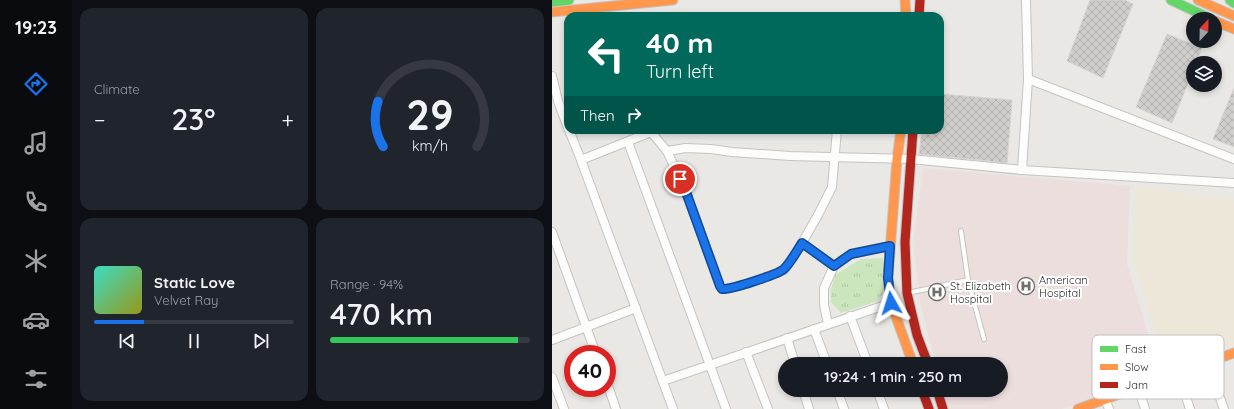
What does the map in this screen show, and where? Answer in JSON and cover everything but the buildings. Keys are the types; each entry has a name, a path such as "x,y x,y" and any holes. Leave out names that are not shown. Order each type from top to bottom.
{"main road":[{"path":"552,2 569,0"},
{"path":"552,11 588,0"},
{"path":"552,11 673,0"},
{"path":"905,0 906,12"},
{"path":"919,12 920,0"},
{"path":"1172,0 1197,12"},
{"path":"1198,0 1234,16"},
{"path":"1230,0 1234,3"},
{"path":"1222,24 1234,29"},
{"path":"900,134 888,278 891,303 910,357"},
{"path":"913,134 905,242 907,293 917,335 925,357"},
{"path":"1224,356 1234,353"},
{"path":"925,397 929,409"},
{"path":"939,397 943,409"},
{"path":"1078,409 1105,399"}],"street":[{"path":"1022,170 1028,79 1026,0"},
{"path":"552,76 555,102 564,121"},
{"path":"1028,79 1234,159"},
{"path":"570,134 673,409"},
{"path":"581,160 645,134"},
{"path":"653,134 667,152 686,192 720,286 722,289 726,290 784,270 818,215 832,186 836,134"},
{"path":"628,142 726,409"},
{"path":"667,152 686,148 834,158 897,158 1022,170 1234,183"},
{"path":"552,232 593,345"},
{"path":"802,243 834,266"},
{"path":"828,324 824,305 824,288 834,266 851,254 890,246"},
{"path":"663,381 891,303"},
{"path":"552,340 636,308"},
{"path":"850,316 865,357"},
{"path":"814,329 824,357"},
{"path":"787,338 793,357"},
{"path":"746,352 768,409"},
{"path":"552,377 564,409"},
{"path":"612,397 616,409"},
{"path":"805,397 809,409"},
{"path":"840,397 844,409"},
{"path":"880,397 884,409"},
{"path":"1105,399 1109,409"},
{"path":"1142,399 1145,409"},
{"path":"1187,399 1190,409"},
{"path":"1220,399 1224,409"}],"lane":[{"path":"961,232 968,280 984,339"},
{"path":"907,293 968,280"}],"shaded area":[{"name":"American Hospital","path":"923,168 1130,186 1127,264 1148,335 1092,335 1092,398 1062,409 948,409 944,397 1008,397 1008,357 934,357 921,307 913,242"},
{"path":"1135,185 1208,197 1234,199 1234,345 1224,349 1224,335 1156,335 1133,259"}],"green space":[{"path":"883,258 884,292 877,301 841,313 831,302 831,290 835,275 861,259"}],"traffic: fast":[{"path":"552,2 569,0"},
{"path":"1171,0 1196,12"},
{"path":"1230,0 1234,3"}],"traffic: slow":[{"path":"552,12 673,0"},
{"path":"905,0 906,12"},
{"path":"1198,0 1234,16"},
{"path":"1222,24 1234,29"},
{"path":"900,134 897,159 888,278 891,303 910,357"},
{"path":"1224,357 1234,353"},
{"path":"1078,409 1106,399"}],"traffic: jam":[{"path":"919,12 920,0"},
{"path":"913,134 905,242 907,293 917,335 925,357"},
{"path":"925,397 929,409"},
{"path":"939,397 943,409"}],"place":[{"name":"American Hospital","path":"1026,286"},
{"name":"St. Elizabeth Hospital","path":"937,292"}],"route":[{"path":"680,179 722,289 726,290 747,284 784,270 802,243 834,266 851,254 890,246 888,278 891,303"}]}
